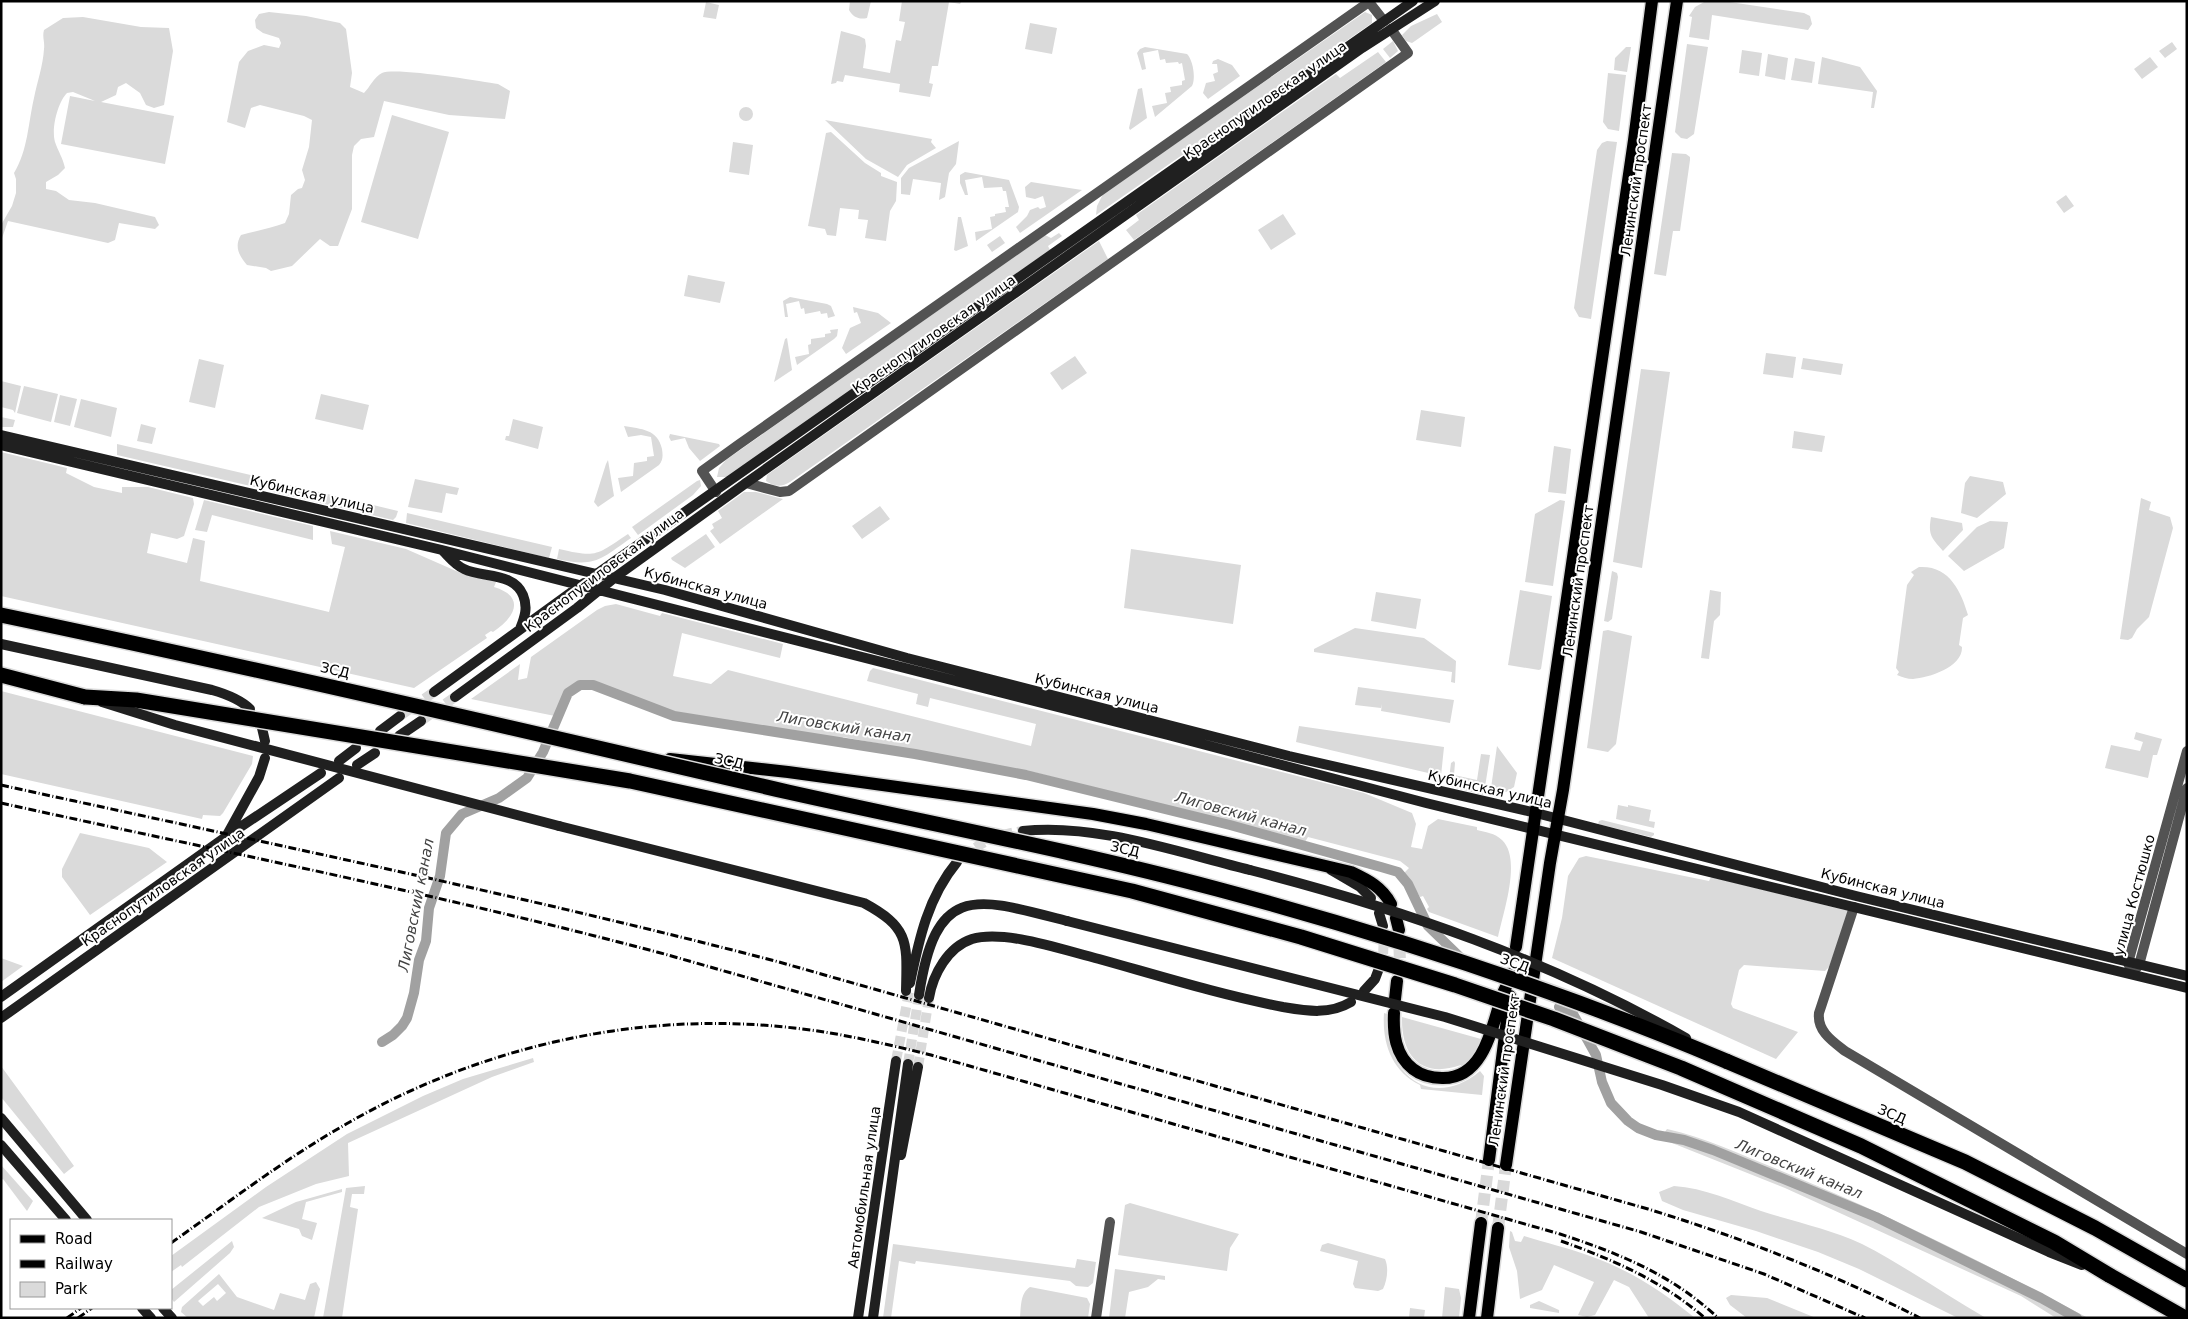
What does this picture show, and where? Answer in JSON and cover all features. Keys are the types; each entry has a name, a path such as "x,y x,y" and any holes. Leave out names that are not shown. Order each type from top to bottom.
{"highway":[{"name":"ЗСД","path":"1,615 244,666 1127,866 1216,888 1308,914 1484,969 1726,1061 1966,1162 2095,1228 2187,1280"},
{"path":"1,675 85,697 145,702 630,781 1132,891 1301,936 1509,1003 1681,1068 1861,1146 2054,1242 2185,1318"}],"main road":[{"name":"Краснопутиловская улица","path":"455,697 577,608 598,589 1388,25 1413,1"},
{"name":"Краснопутиловская улица","path":"434,692 581,585 1388,25 1435,1"},
{"name":"Ленинский проспект","path":"1516,948 1652,1"},
{"name":"Ленинский проспект","path":"1506,1165 1676,1"},
{"name":"Кубинская улица","path":"1,435 598,574 1052,696 1299,758 1558,819 2187,976"},
{"name":"Кубинская улица","path":"1,445 442,550 1426,803 1556,833 2187,988"},
{"path":"442,550 464,569 505,579 513,582 520,589 526,604 526,611 519,630"},
{"path":"1,644 187,684 229,696 250,709"},
{"path":"85,697 175,726 864,903 891,920 902,936 916,994"},
{"path":"380,731 400,716"},
{"path":"399,736 421,721"},
{"path":"262,728 265,742"},
{"path":"338,761 356,748"},
{"path":"357,765 375,753"},
{"path":"640,757 788,772 1035,805 1146,824 1351,872 1367,880 1386,895 1390,904"},
{"path":"227,836 259,777 265,758"},
{"name":"Краснопутиловская улица","path":"1,997 227,836 321,773"},
{"name":"Краснопутиловская улица","path":"1,1018 339,778"},
{"path":"1023,831 1046,828 1077,830 1104,835 1250,870 1370,903 1508,951 1567,976 1663,1025 1726,1061"},
{"path":"916,994 925,917 945,876 957,862"},
{"path":"1324,866 1360,887 1371,898"},
{"path":"916,994 928,948 936,931 946,919 956,911 973,904 1002,904 1445,1017 1662,1085 1740,1112 2049,1252 2110,1275"},
{"path":"1379,913 1383,926"},
{"path":"916,994 934,980 944,960 955,949 971,940 998,936 1043,944 1283,1008 1324,1011 1341,1008 1351,1002"},
{"path":"1364,991 1375,979 1378,971"},
{"name":"Ленинский проспект","path":"1394,1013 1394,1039 1400,1054 1408,1064 1424,1076 1434,1078 1456,1076 1473,1064 1486,1045 1502,995 1512,973 1489,1160"},
{"path":"1395,999 1397,981"},
{"name":"Автомобильная улица","path":"858,1318 896,1061"},
{"name":"Автомобильная улица","path":"873,1318 913,1065"},
{"path":"1,1118 86,1219"},
{"path":"1,1145 65,1219"},
{"path":"1469,1318 1481,1223"},
{"path":"1487,1318 1498,1228"}],"street":[{"path":"716,492 702,471 1370,2 1408,53 789,491 780,492 746,483"},
{"name":"улица Костюшко","path":"2132,974 2187,751"},
{"name":"улица Костюшко","path":"2134,964 2187,788"},
{"path":"1854,907 1819,1013 1818,1022 1821,1030 1845,1052 2187,1254"},
{"path":"1096,1318 1110,1222"}],"green space":[{"path":"850,1 871,1 867,18 859,18 852,14 849,10"},
{"path":"902,1 962,1 960,4 949,2 938,66 932,66 929,83 933,84 930,97 899,92 900,84 845,75 843,82 837,81 831,84 841,31 865,39 863,68 890,73 896,40 901,41 905,22 899,21"},
{"path":"1706,1 1723,1 1804,13 1810,16 1812,24 1808,30 1712,15 1709,40 1689,37 1692,17 1689,16 1695,7"},
{"path":"706,2 719,5 716,19 703,17"},
{"path":"269,12 306,16 340,23 346,29 352,73 350,87 364,93 379,75 390,72 438,75 498,84 510,91 505,119 449,115 384,101 374,137 361,139 354,146 352,155 352,209 338,246 330,246 320,239 292,266 271,271 266,268 247,265 238,251 241,235 285,223 289,214 291,195 302,188 305,180 302,170 309,147 312,120 304,116 260,105 251,108 245,128 227,122 239,62 248,51 264,45 279,48 281,43 279,38 263,33 256,28 255,20 259,14"},
{"path":"1365,12 1372,15 1372,23 1096,215 1097,206 1103,194"},
{"path":"1437,14 1442,22 1412,43 1406,41 1402,35 1411,26"},
{"path":"83,17 141,27 169,28 173,51 164,105 154,108 146,105 140,93 126,83 118,87 116,95 101,102 174,116 165,164 61,144 70,96 95,101 73,92 67,93 58,109 54,130 55,142 65,168 46,182 46,189 56,191 69,200 95,203 155,217 159,225 155,229 119,223 115,240 108,243 8,221 1,241 1,225 12,206 16,193 14,173 19,164 27,137 42,62 44,30 63,18"},
{"path":"1030,23 1057,28 1052,54 1025,49"},
{"path":"1393,41 1398,51 1390,58 1383,49"},
{"path":"2172,42 2177,49 2165,58 2159,51"},
{"path":"1687,44 1708,47 1694,134 1687,139 1681,138 1675,132"},
{"path":"1145,47 1187,54 1193,69 1194,78 1192,86 1155,117 1152,106 1167,103 1165,93 1171,92 1170,87 1182,85 1182,81 1185,80 1182,63 1166,63 1165,59 1160,60 1158,50 1143,53 1146,69 1142,70 1137,53"},
{"path":"1626,47 1631,47 1627,72 1614,70 1615,58"},
{"path":"1742,50 1762,53 1759,76 1739,73"},
{"path":"1378,52 1386,62 1134,240 1126,230 1139,220 1136,215 1336,74 1340,78"},
{"path":"1768,54 1788,58 1785,80 1765,76"},
{"path":"1822,57 1860,67 1877,91 1874,108 1871,108 1873,92 1818,84"},
{"path":"2150,57 2158,67 2142,79 2134,69"},
{"path":"1795,58 1815,62 1812,83 1791,80"},
{"path":"1218,59 1232,65 1240,76 1208,99 1203,93 1206,83 1215,81 1213,74 1218,72 1217,64 1212,64 1213,61"},
{"path":"1608,73 1626,75 1619,131 1608,129 1603,122"},
{"path":"1142,88 1147,118 1130,130 1138,89"},
{"path":"743,107 749,107 753,114 749,121 743,121 739,117 739,111"},
{"path":"392,115 449,132 418,239 361,222"},
{"path":"825,120 932,139 931,142 936,148 907,165 898,177 866,159"},
{"path":"831,132 865,163 881,173 881,176 897,182 896,201 890,211 886,241 865,238 868,220 858,219 859,210 840,208 836,236 827,235 825,229 808,226 826,133"},
{"path":"959,141 956,164 949,173 945,197 939,200 941,183 913,179 910,195 901,194 901,178 909,168"},
{"path":"1607,141 1617,142 1591,319 1579,317 1574,308 1597,150 1602,143"},
{"path":"733,142 753,145 749,175 729,172"},
{"path":"1672,153 1686,154 1690,157 1690,160 1680,231 1673,231 1666,276 1654,274"},
{"path":"965,172 1009,180 1019,207 1018,212 976,241 975,232 992,229 990,217 1006,212 1005,207 1009,207 1006,191 1003,191 1002,187 984,188 982,177 965,180 968,195 965,195 960,183 960,175"},
{"path":"1031,182 1082,190 1020,233 1016,227 1030,210 1046,207 1043,196 1035,199 1026,197 1025,187"},
{"path":"2066,195 2074,206 2064,213 2056,202"},
{"path":"1283,214 1296,234 1271,250 1258,230"},
{"path":"958,217 961,217 968,246 956,251 954,250"},
{"path":"1059,233 1062,236 1048,246 1050,250 728,477 717,477 719,468 726,460 1045,235 1051,238"},
{"path":"1000,236 1005,243 992,252 987,245"},
{"path":"1099,241 1108,259 790,482 778,486 766,481 767,475"},
{"path":"688,275 725,282 720,303 684,296"},
{"path":"790,297 827,304 831,306 835,316 828,318 827,313 821,314 820,311 805,314 804,308 801,309 799,301 786,304 788,317 785,317 783,301"},
{"path":"853,307 878,313 891,323 846,354 842,348 850,328 861,323 857,312 854,313"},
{"path":"838,329 837,336 834,339 797,365 795,357 809,354 808,345 811,344 811,339 825,337 825,334 831,333 830,330"},
{"path":"787,338 792,370 774,382 785,339"},
{"path":"1766,353 1796,357 1793,378 1763,374"},
{"path":"1075,356 1087,373 1062,390 1050,373"},
{"path":"1803,358 1843,364 1841,375 1801,369"},
{"path":"199,359 224,365 215,408 189,402"},
{"path":"1641,369 1670,372 1642,568 1613,562"},
{"path":"1,381 21,386 15,413 13,410 1,407"},
{"path":"24,386 58,394 51,422 17,413"},
{"path":"321,394 369,405 363,430 315,419"},
{"path":"60,395 77,399 70,426 54,422"},
{"path":"81,399 117,408 111,437 74,427"},
{"path":"1421,410 1465,417 1461,447 1416,440"},
{"path":"1,417 15,420 13,427 1,427"},
{"path":"513,419 543,427 538,449 505,440 506,436 509,436"},
{"path":"141,424 156,428 152,444 137,441"},
{"path":"624,426 648,431 657,437 663,456 659,465 621,492 618,478 633,476 634,463 647,461 647,457 654,456 651,437 641,435 628,437"},
{"path":"1794,431 1825,436 1822,452 1792,448"},
{"path":"670,434 719,444 720,446 700,461 689,448 685,438 671,441"},
{"path":"117,444 263,478 259,488 117,455"},
{"path":"1554,446 1571,449 1566,494 1548,492"},
{"path":"1,452 67,468 66,473 94,487 122,493 122,487 148,487 193,498 194,504 184,536 177,539 151,533 147,553 187,563 193,538 205,541 200,581 329,612 345,547 332,544 330,531 406,549 463,574 496,582 494,587 511,596 514,608 507,620 493,632 491,631 485,635 487,638 414,688 1,596"},
{"path":"608,460 614,496 598,507 594,502"},
{"path":"1970,476 2003,482 2006,494 1977,518 1961,513 1965,483"},
{"path":"415,479 459,488 457,495 446,493 442,513 408,507"},
{"path":"269,480 398,511 393,520 269,491 267,488"},
{"path":"700,480 701,486 693,495 638,535 632,527"},
{"path":"744,492 756,492 783,499 720,544 710,531 714,528 712,524 722,518 718,511"},
{"path":"2141,498 2151,502 2149,510 2170,517 2173,528 2149,617 2137,629 2132,638 2128,640 2120,639"},
{"path":"204,500 313,526 313,540 212,515 207,532 195,530"},
{"path":"1560,500 1565,501 1553,586 1525,582 1535,514"},
{"path":"880,506 890,519 862,539 852,526"},
{"path":"407,513 552,547 549,558 406,523"},
{"path":"1931,517 1962,523 1963,530 1943,551 1931,536"},
{"path":"1990,521 2008,522 2004,548 1964,571 1948,556 1977,527"},
{"path":"628,534 631,538 597,560 570,562 557,559 559,549 590,554 596,553"},
{"path":"706,534 715,547 685,568 672,560 671,558"},
{"path":"1131,549 1241,565 1233,624 1124,608"},
{"path":"1919,567 1938,570 1946,575 1962,597 1968,615 1963,618 1959,645 1962,647 1961,654 1957,660 1951,666 1936,674 1911,679 1897,675 1899,672 1896,668 1907,585 1914,575 1911,572"},
{"path":"1612,571 1617,573 1618,577 1612,619 1608,622 1604,621"},
{"path":"1520,590 1552,596 1541,669 1539,670 1508,665"},
{"path":"1710,590 1721,592 1720,615 1714,621 1709,659 1701,658"},
{"path":"1376,592 1421,599 1416,629 1371,621"},
{"path":"616,604 660,616 662,613 783,644 780,658 682,633 673,676 711,684 728,670 1031,746 1036,724 930,698 928,707 916,704 918,694 867,681 873,668 1364,793 1412,813 1416,824 1411,847 1422,849 1428,826 1438,819 1477,827 1477,830 1493,834 1502,840 1508,849 1511,860 1507,901 1498,937 1429,912 1427,909 1429,907 1423,896 1420,897 1404,873 1409,868 1400,861 1308,837 1305,842 1037,773 843,737 842,739 674,713 591,682 576,683 570,686 564,693 555,716 471,699 520,664 518,680 527,678 531,657 597,610"},
{"path":"1355,628 1424,638 1456,661 1455,683 1451,682 1452,672 1314,652 1314,649"},
{"path":"1608,630 1632,636 1616,744 1608,752 1587,748 1603,631"},
{"path":"1358,687 1454,700 1450,723 1381,711 1382,704 1381,708 1355,705"},
{"path":"1,691 253,756 252,764 223,813 220,816 203,815 202,819 1,774"},
{"path":"1299,726 1444,747 1441,776 1296,742"},
{"path":"2136,732 2162,739 2157,755 2153,755 2148,778 2105,768 2111,745 2140,751 2143,742 2134,739"},
{"path":"1497,746 1517,773 1514,787 1506,792 1491,788"},
{"path":"1481,754 1490,755 1485,787 1449,779 1451,763 1454,761 1454,775 1477,780"},
{"path":"1449,783 1484,791 1483,795 1452,787"},
{"path":"1618,805 1651,810 1649,821 1655,822 1654,828 1616,819"},
{"path":"1602,820 1654,833 1654,835 1651,837 1598,824"},
{"path":"80,833 149,848 167,862 90,915 62,877 62,869"},
{"path":"1586,856 1709,881 1711,877 1849,911 1829,967 1825,971 1744,965 1739,970 1731,1004 1733,1008 1798,1032 1776,1059 1552,958 1562,918 1568,876 1579,858"},
{"path":"1,958 23,966 1,982"},
{"path":"1384,1013 1387,1014 1388,1035 1392,1053 1401,1068 1413,1080 1427,1086 1444,1088 1461,1083 1480,1071 1484,1076 1482,1095 1421,1089 1420,1085 1410,1079 1402,1072 1391,1055 1385,1035"},
{"path":"1402,1017 1481,1039 1476,1050 1477,1052 1463,1067 1461,1065 1447,1069 1435,1069 1424,1066 1416,1061 1405,1043"},
{"path":"533,1058 534,1062 492,1077 348,1143 349,1176 316,1184 259,1207 182,1267 181,1265 172,1271 172,1255 266,1187 347,1134 423,1096 463,1079"},
{"path":"1,1066 74,1166 64,1174 1,1097"},
{"path":"1667,1129 1723,1147 1856,1203 1973,1258 2088,1318 2056,1318 2021,1296 1785,1188 1662,1139"},
{"path":"1,1165 33,1201 27,1211 3,1179 1,1180"},
{"path":"365,1186 364,1194 352,1194 350,1207 358,1209 342,1318 323,1318 346,1188"},
{"path":"1674,1186 1707,1192 1761,1211 1825,1230 1862,1244 1894,1261 1986,1318 1958,1318 1859,1269 1818,1252 1756,1231 1683,1210 1662,1201 1659,1192"},
{"path":"342,1189 342,1192 306,1202 302,1219 317,1223 312,1240 302,1236 299,1229 262,1218 296,1202"},
{"path":"1130,1203 1239,1234 1230,1248 1227,1271 1118,1255 1125,1205"},
{"path":"1510,1231 1515,1241 1521,1242 1524,1236 1604,1261 1659,1291 1695,1318 1649,1318 1629,1287 1614,1280 1595,1315 1587,1317 1578,1315 1594,1282 1554,1265 1542,1290 1520,1299 1517,1271 1509,1247"},
{"path":"232,1241 234,1247 230,1253 174,1302 172,1299 172,1289"},
{"path":"1328,1243 1385,1259 1387,1274 1383,1289 1378,1291 1355,1288 1353,1284 1358,1261 1320,1251 1322,1245"},
{"path":"893,1244 1075,1268 1077,1259 1096,1262 1093,1283 1088,1287 1076,1286 1070,1281 916,1261 915,1264 899,1261 891,1318 883,1318"},
{"path":"1115,1269 1165,1276 1165,1280 1158,1279 1148,1287 1129,1292 1125,1318 1109,1318"},
{"path":"219,1274 237,1297 274,1310 280,1293 305,1300 310,1284 316,1282 320,1289 314,1318 188,1318 181,1312 182,1307","holes":["218,1284 226,1293 217,1301 214,1297 203,1306 198,1301"]},
{"path":"1030,1287 1087,1298 1090,1304 1088,1318 1020,1318 1024,1293"},
{"path":"1445,1287 1459,1289 1461,1298 1459,1318 1442,1318"},
{"path":"1731,1295 1767,1298 1816,1318 1747,1318 1730,1305 1726,1298"},
{"path":"1539,1301 1559,1310 1559,1313 1530,1308 1530,1305"},
{"path":"1410,1308 1425,1310 1424,1318 1409,1318"}],"waterway":[{"name":"Лиговский канал","path":"382,1042 393,1035 407,1018 414,993 419,960 426,941 429,908 440,876 446,833 462,814 499,798 527,778 543,752 568,693 580,685 593,685 674,716 915,754 1026,775 1230,825 1398,872 1408,884 1428,926 1463,960"},
{"name":"Лиговский канал","path":"1559,1007 1573,1014 1596,1055 1602,1082 1611,1103 1628,1121 1638,1128 1656,1135 1684,1140 1713,1150 1876,1217 2041,1298 2077,1318"}],"tunnel":[{"path":"400,716 434,692"},
{"path":"421,721 455,697"},
{"path":"964,857 991,839 1023,831"},
{"path":"1379,968 1383,957 1384,933"},
{"path":"1398,976 1400,963 1399,934"},
{"path":"896,1061 909,992"},
{"path":"908,1064 919,995"},
{"path":"918,1067 929,998"},
{"path":"1481,1223 1489,1160"},
{"path":"1498,1228 1506,1165"}],"railway":[{"path":"1,785 294,848 586,914 779,962 1648,1209 1752,1244 1820,1271 1920,1318"},
{"path":"1,803 419,894 668,955 1641,1232 1764,1274 1865,1318"},
{"path":"172,1242 302,1151 348,1123 399,1096 453,1073 507,1054 564,1040 621,1030 678,1024 736,1024 794,1028 829,1033 931,1055 1560,1234 1603,1249 1644,1267 1682,1289 1718,1318"},
{"path":"1561,1241 1619,1264 1655,1282 1705,1318"},
{"path":"67,1318 80,1309"},
{"path":"78,1318 91,1309"}]}
